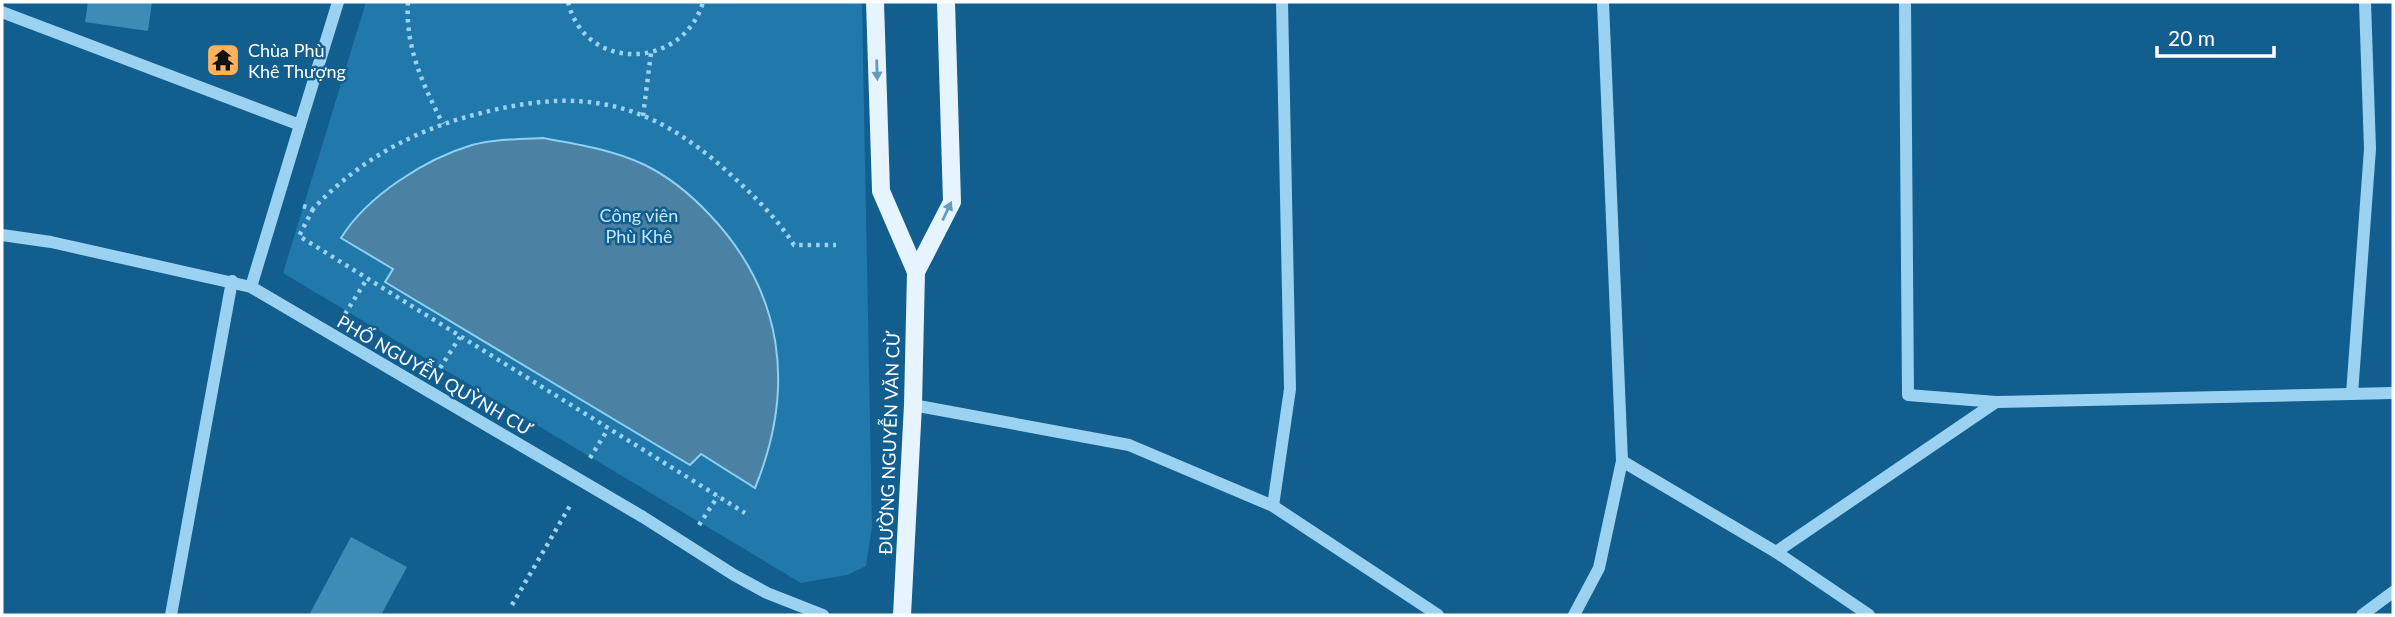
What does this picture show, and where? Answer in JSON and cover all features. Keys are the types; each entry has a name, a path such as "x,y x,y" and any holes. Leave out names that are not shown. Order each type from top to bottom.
{"main road":[{"name":"ĐƯỜNG NGUYỄN VĂN CỪ","path":"875,2 881,191 916,272 913,405 902,615"},
{"name":"ĐƯỜNG NGUYỄN VĂN CỪ","path":"916,272 952,202 946,2"}],"street":[{"path":"251,287 338,2"},
{"path":"1273,506 1290,389 1282,2"},
{"path":"1574,615 1599,568 1622,461 1603,2"},
{"path":"1905,2 1908,395 1996,402 2393,393"},
{"path":"2352,394 2370,149 2365,2"},
{"path":"2,12 300,125"},
{"name":"PHỐ NGUYỄN QUỲNH CƯ","path":"2,235 51,242 251,287 766,593 823,615"},
{"path":"171,615 232,281"},
{"path":"1776,552 1996,402"},
{"path":"913,405 1129,445 1273,506 1438,615"},
{"path":"1622,461 1776,552 1869,615"},
{"path":"2362,615 2393,593"}],"path":[{"path":"408,2 407,21 413,55 424,87 443,124"},
{"path":"568,2 578,25 588,37 602,47 626,54 651,53 669,46 684,35 703,2"},
{"path":"643,116 651,53"},
{"path":"745,513 299,236 313,209 326,195 402,140 443,124 542,101 598,102 643,116 680,133 754,196 794,244 836,245"},
{"path":"278,196 313,209"},
{"path":"343,318 367,279"},
{"path":"437,374 460,337"},
{"path":"587,463 608,429"},
{"path":"512,605 584,483"},
{"path":"697,528 718,496"}],"green space":[{"name":"Công viên Phù Khê","path":"366,2 862,2 872,527 866,566 847,575 801,583 283,273"}],"shaded area":[{"path":"543,138 595,148 645,165 686,193 734,243 753,275 767,308 775,343 778,378 776,414 768,451 755,488 701,454 690,465 385,282 393,269 341,238 381,194 435,160 481,143"}],"building":[{"path":"88,2 152,2 148,31 85,22"},
{"path":"351,537 407,567 381,615 309,615"}],"place":[{"name":"Chùa Phù Khê Thượng","path":"223,60"}]}
